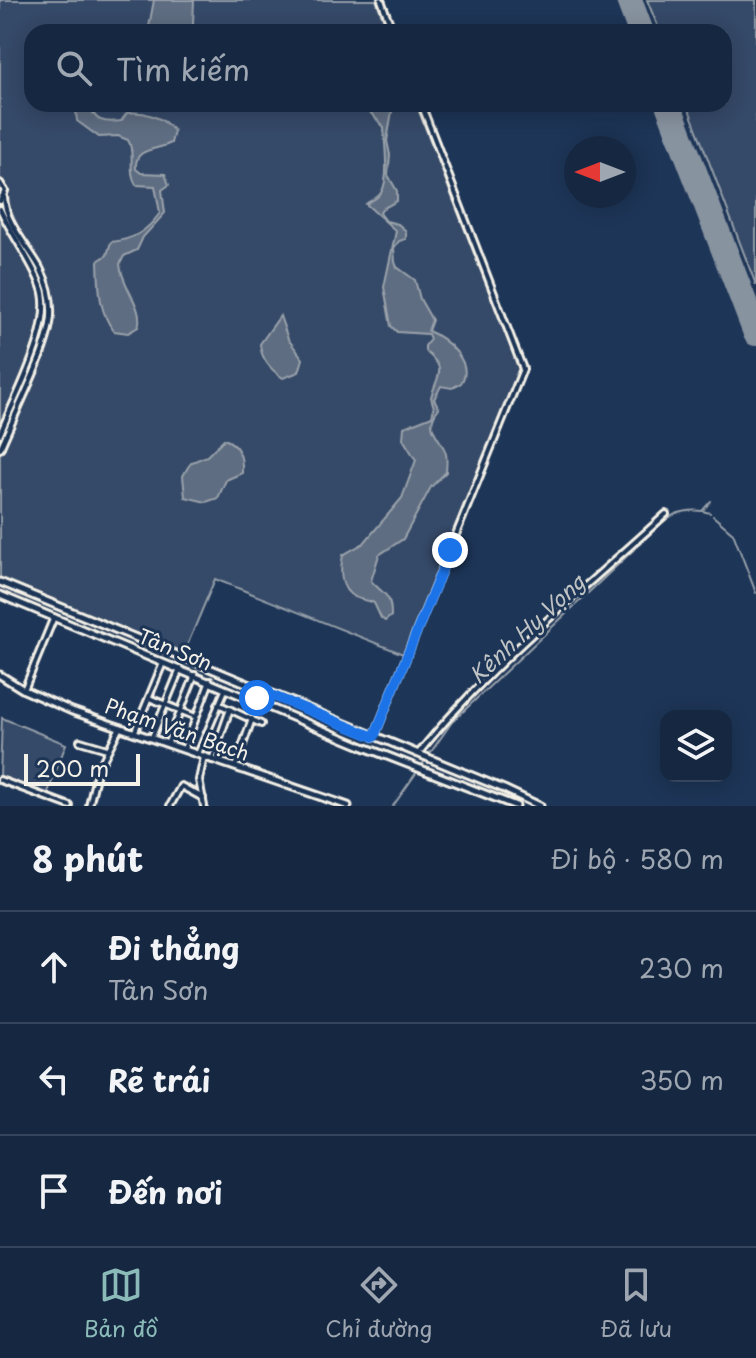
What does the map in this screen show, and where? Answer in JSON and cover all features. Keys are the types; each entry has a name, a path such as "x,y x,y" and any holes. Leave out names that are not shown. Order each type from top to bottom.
{"street":[{"path":"381,0 390,24"},
{"path":"374,737 523,369 424,112"},
{"path":"0,183 5,189 2,199 5,207 45,279 48,312 41,350 14,406"},
{"path":"0,209 41,285 48,312 2,435 0,449"},
{"path":"23,253 29,249"},
{"path":"35,348 41,350"},
{"path":"418,754 442,724 502,664 666,514"},
{"name":"Tân Sơn","path":"0,582 478,778"},
{"name":"Tân Sơn","path":"0,595 472,791 516,806"},
{"path":"64,621 69,619 68,611"},
{"path":"24,690 54,617"},
{"path":"78,628 75,620 82,617"},
{"path":"173,666 178,662 177,656"},
{"path":"152,737 185,665 191,661"},
{"path":"135,731 164,662"},
{"path":"168,742 195,675"},
{"name":"Phạm Văn Bạch","path":"1,677 72,711 348,806"},
{"path":"184,749 210,681"},
{"path":"204,806 199,780 201,755 226,688"},
{"path":"253,699 259,697 258,690"},
{"path":"268,706 267,699 275,697"},
{"path":"149,698 196,717"},
{"path":"218,704 261,724"},
{"path":"212,760 230,709"},
{"path":"235,767 252,719"},
{"path":"89,806 97,772 120,727"},
{"path":"357,743 356,736 363,732"},
{"path":"379,752 386,750 383,740"},
{"path":"80,741 107,749"},
{"path":"478,778 540,806"},
{"path":"472,791 479,786 478,778"},
{"path":"0,780 70,806"},
{"path":"486,796 485,789 491,784"},
{"path":"170,806 181,786 203,798"}],"shaded area":[{"path":"0,0 376,0 385,24 24,24 24,112 419,112 519,369 403,654 215,579 184,653 0,580"},
{"path":"154,0 194,0 193,24 150,24"},
{"path":"647,0 756,0 756,285 690,112 732,112 732,24 657,24"},
{"path":"76,112 93,112 97,118 110,122 121,121 127,113 140,113 159,119 174,131 171,143 142,153 136,162 136,169 141,173 165,174 169,185 162,190 165,213 143,237 137,250 124,256 120,264 139,320 138,327 128,333 114,331 105,315 100,298 98,261 107,255 111,242 139,234 160,213 155,186 136,185 128,140 118,136 99,137 77,121"},
{"path":"370,112 392,112 387,141 390,155 388,175 397,191 397,201 380,213 386,221 398,224 406,231 406,239 399,241 394,248 395,262 415,280 420,299 432,320 428,331 450,345 464,367 461,383 452,388 441,386 434,399 439,408 432,426 446,453 446,472 431,487 403,539 379,555 371,581 390,603 391,616 385,621 374,603 357,598 346,589 341,573 343,555 364,543 402,498 416,460 403,439 404,427 432,416 434,408 431,397 439,368 425,351 430,339 428,334 397,332 391,326 384,287 396,231 366,204 382,192 384,184 384,127"},
{"path":"280,316 288,339 303,359 299,372 283,378 267,363 260,344"},
{"path":"224,439 239,452 242,473 226,480 218,498 206,502 185,497 183,476 188,467 207,456"},
{"path":"2,718 66,744 47,795 0,777"}],"waterway":[{"path":"703,510 711,501"},
{"name":"Kênh Hy Vọng","path":"393,806 452,722 663,522 685,512 710,513"},
{"name":"Kênh Hy Vọng","path":"713,516 733,533 756,593"}],"runway":[{"path":"629,0 638,24"},
{"path":"671,112 756,333"}],"route":[{"path":"257,698 260,695 258,690 374,737 450,550"}]}
